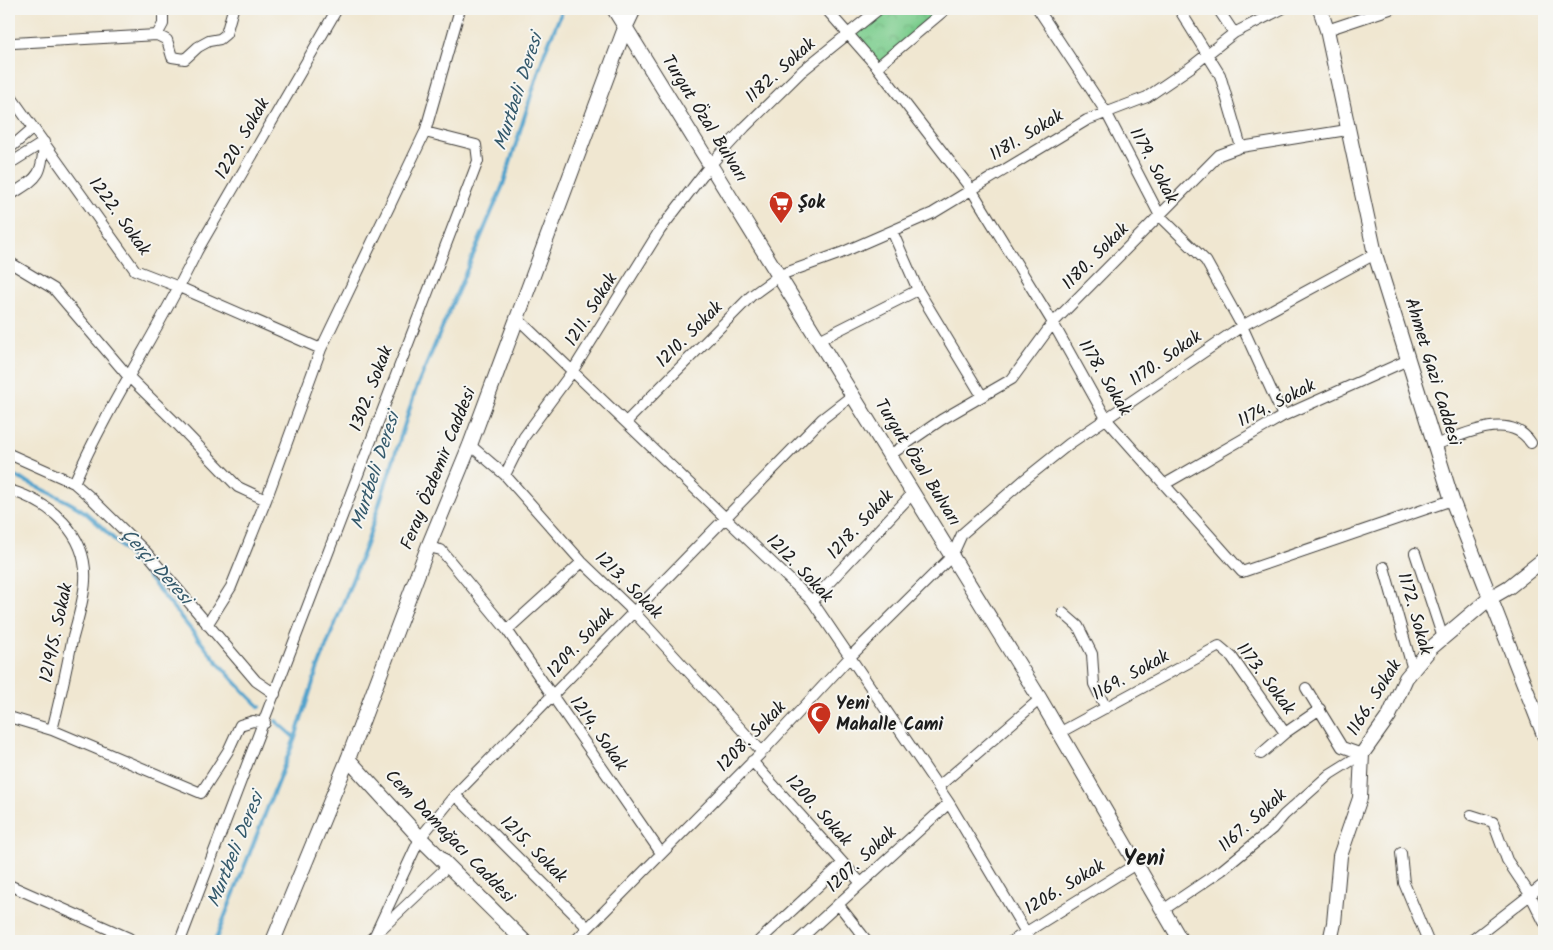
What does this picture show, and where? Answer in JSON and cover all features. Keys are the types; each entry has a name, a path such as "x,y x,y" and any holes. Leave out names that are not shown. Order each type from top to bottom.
{"street":[{"path":"157,35 163,24 162,9"},
{"path":"13,43 157,35 167,40 172,57 185,59 198,47 209,41 220,39 226,34 233,9"},
{"name":"1220. Sokak","path":"74,483 94,437 179,287 197,251 337,9"},
{"path":"207,625 230,587 266,500 321,349 426,132 460,9"},
{"name":"Turgut Özal Bulvarı","path":"614,9 1040,699 1181,941"},
{"name":"Feray Özdemir Caddesi","path":"273,941 348,759 428,547 470,445 625,28 634,9"},
{"name":"1178. Sokak","path":"826,9 877,67 971,189 1052,323 1107,420 1242,572 1452,500"},
{"name":"1182. Sokak","path":"711,164 745,127 802,71 879,9"},
{"path":"877,67 946,9"},
{"name":"1179. Sokak","path":"1038,9 1106,112 1160,216 1206,261 1242,326 1282,416"},
{"path":"1179,9 1220,75 1241,147"},
{"path":"1218,9 1234,33"},
{"name":"1181. Sokak","path":"780,276 841,254 933,213 1086,120 1147,97 1191,68 1234,33 1282,9"},
{"name":"Ahmet Gazi Caddesi","path":"1320,9 1328,30 1347,130 1375,254 1452,500 1543,727"},
{"path":"1328,30 1390,9"},
{"name":"1222. Sokak","path":"9,94 32,129 44,142 135,270 179,287 321,349"},
{"path":"9,149 32,129"},
{"name":"1180. Sokak","path":"890,455 941,420 1012,380 1052,323 1220,155 1241,147 1347,130"},
{"name":"1302. Sokak","path":"275,694 304,612 478,161 476,145 426,132"},
{"path":"9,164 44,142"},
{"path":"9,196 36,178 42,165 44,142"},
{"name":"1211. Sokak","path":"506,475 524,437 572,372 660,230 711,164"},
{"path":"892,231 918,290 982,396"},
{"name":"1170. Sokak","path":"952,556 962,534 1069,444 1107,420 1242,326 1375,254"},
{"path":"9,262 54,288 128,376 238,488 266,500"},
{"name":"1210. Sokak","path":"627,422 751,296 780,276"},
{"path":"819,340 918,290"},
{"name":"1212. Sokak","path":"517,318 812,601 949,803 1031,941"},
{"name":"1174. Sokak","path":"1165,484 1282,416 1408,360"},
{"name":"1209. Sokak","path":"372,938 420,838 455,795 822,419 853,395"},
{"path":"1435,445 1473,431 1504,426 1518,430 1531,443"},
{"name":"1213. Sokak","path":"470,445 506,475 582,562 633,612 762,752"},
{"path":"9,454 74,483 146,552 256,681 275,694 180,941"},
{"name":"1219/5. Sokak","path":"9,490 30,496 53,512 73,531 81,548 85,581 52,730"},
{"name":"1218. Sokak","path":"812,601 913,493"},
{"name":"1214. Sokak","path":"428,547 440,550 507,630 661,853"},
{"path":"1415,553 1443,638"},
{"name":"1208. Sokak","path":"576,941 762,752 850,657 952,556"},
{"name":"1166. Sokak","path":"1330,941 1334,923 1340,856 1360,798 1362,754 1389,716 1406,678 1413,670 1443,638 1490,598 1508,587 1544,559"},
{"path":"507,630 582,562"},
{"name":"1172. Sokak","path":"1384,567 1413,670"},
{"path":"1063,613 1078,626 1092,654 1094,684 1106,708"},
{"name":"1169. Sokak","path":"1059,733 1219,646"},
{"name":"1173. Sokak","path":"1219,646 1232,657 1285,733"},
{"path":"1306,688 1342,747 1362,754"},
{"path":"938,787 1040,699"},
{"path":"1261,754 1285,733 1320,710"},
{"path":"9,717 52,730 200,794 228,751 240,725 253,720 265,723"},
{"name":"1167. Sokak","path":"1163,910 1222,870 1272,829 1284,815 1330,774 1362,754"},
{"name":"Cem Damağacı Caddesi","path":"348,759 420,838 524,941"},
{"name":"1200. Sokak","path":"752,762 860,882"},
{"name":"1215. Sokak","path":"455,795 588,928"},
{"name":"1207. Sokak","path":"798,941 860,882 949,803"},
{"path":"1470,815 1493,822 1507,860 1531,896 1544,922"},
{"path":"1401,853 1404,883 1428,941"},
{"name":"1207. Sokak","path":"759,941 843,863"},
{"name":"1206. Sokak","path":"1012,941 1025,931 1136,864"},
{"path":"372,938 449,866"},
{"path":"1471,941 1544,884"},
{"path":"9,885 129,938"},
{"path":"838,904 867,941"}],"green space":[{"path":"879,9 946,9 877,67 849,33"}],"waterway":[{"name":"Murtbeli Deresi","path":"215,941 295,738 317,670 367,542 416,389 503,185 545,51 563,9"},
{"name":"Çerçi Deresi","path":"9,473 80,509 111,536 133,559 216,660 260,707"},
{"name":"Çerçi Deresi","path":"276,721 295,738"}],"place":[{"name":"Şok","path":"781,224"},
{"name":"Yeni Mahalle Cami","path":"819,735"}],"district":[{"name":"Yeni","path":"1144,859"}]}
